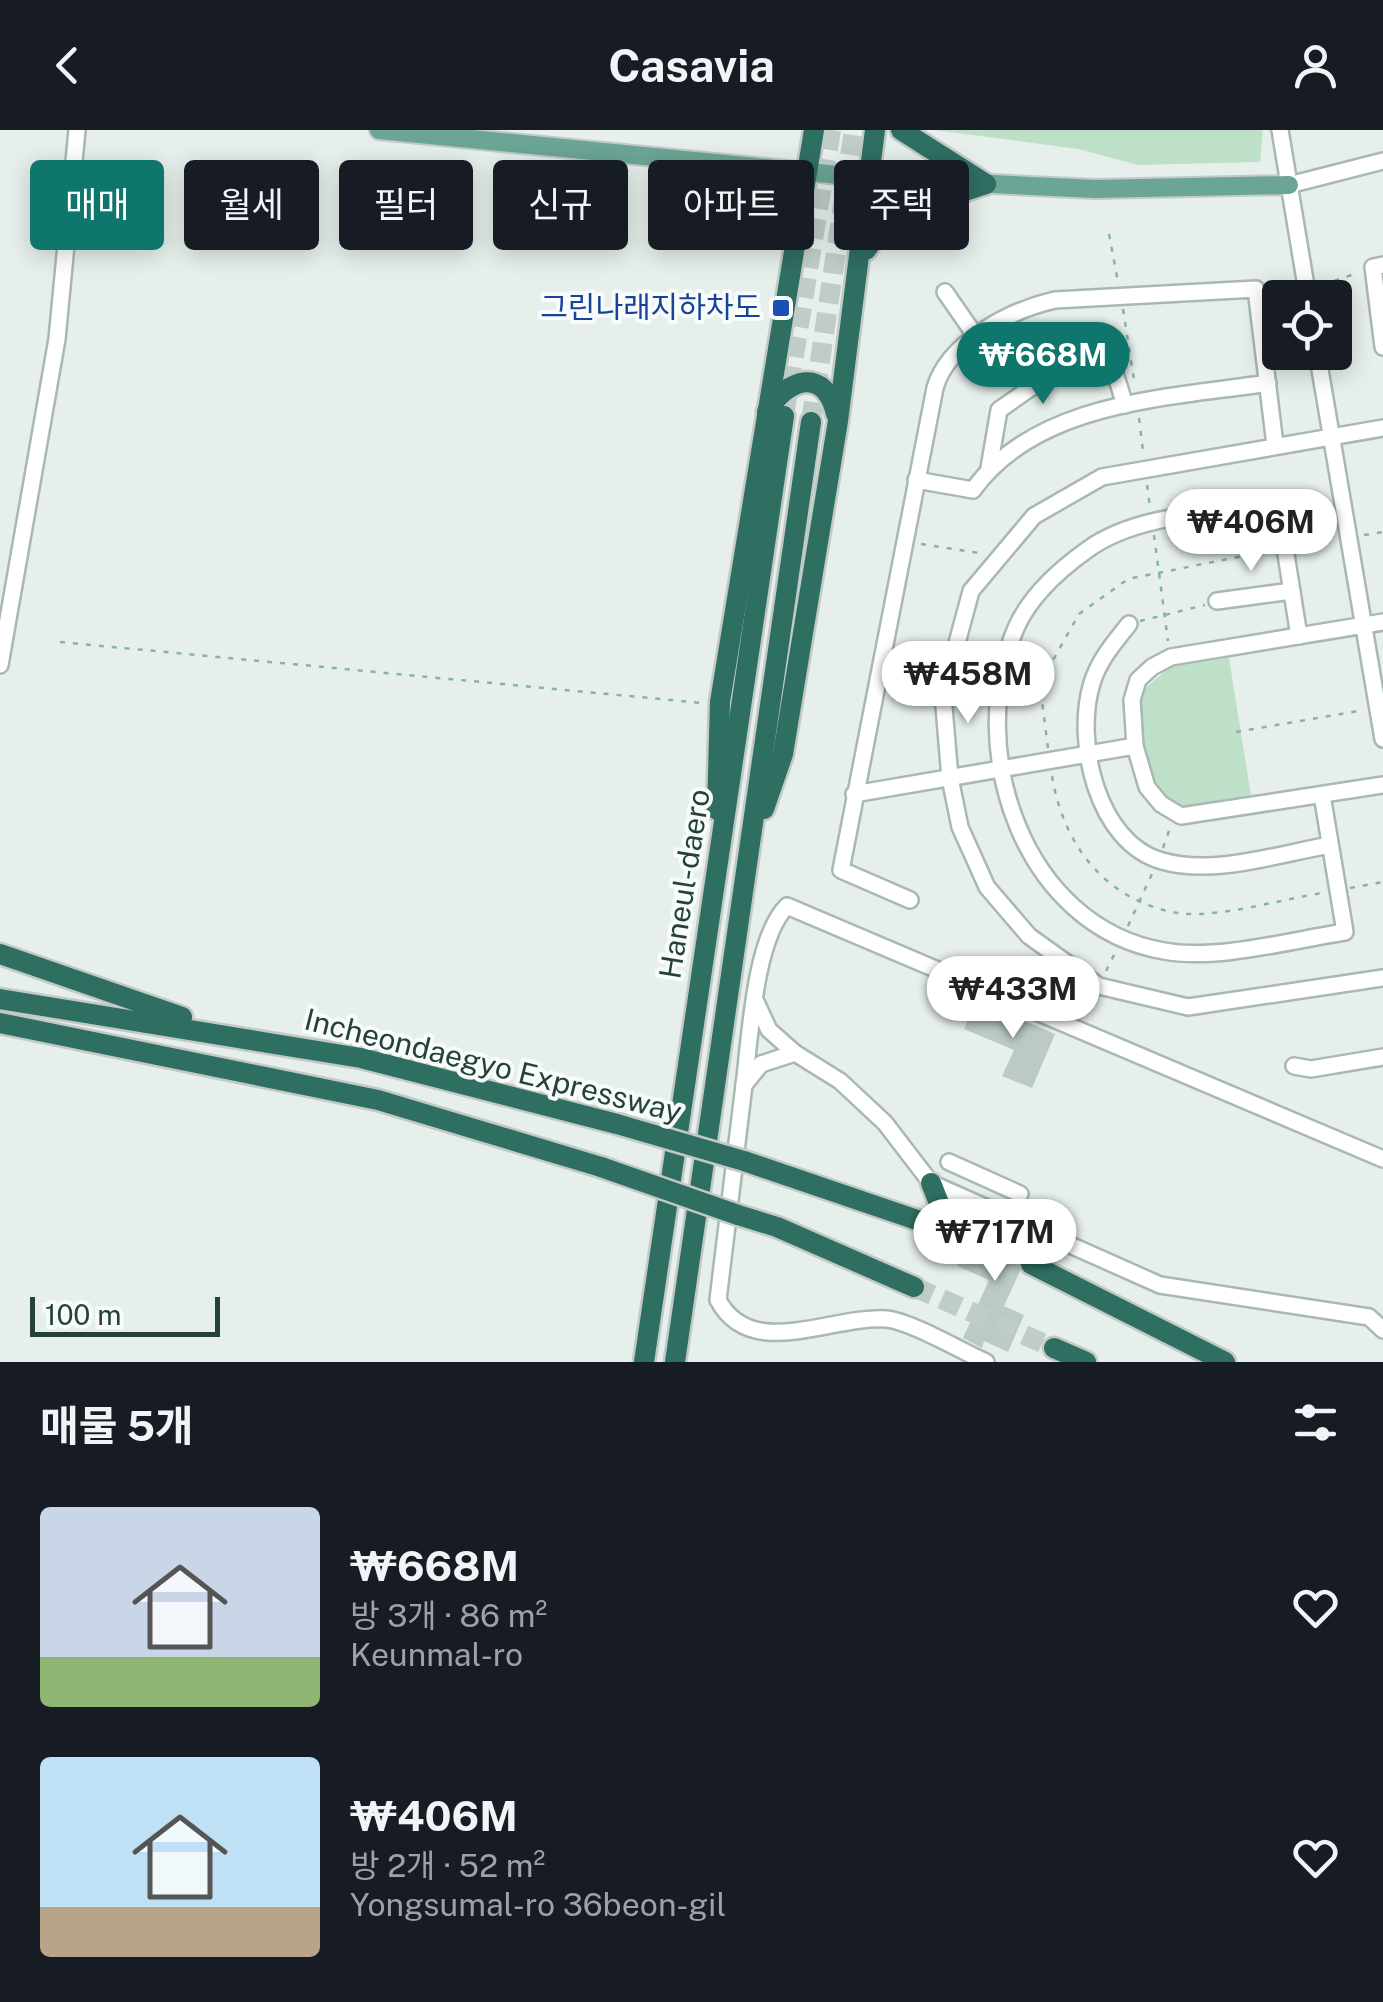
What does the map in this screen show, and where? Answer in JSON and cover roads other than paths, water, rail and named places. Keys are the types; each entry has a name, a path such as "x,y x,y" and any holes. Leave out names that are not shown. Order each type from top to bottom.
{"highway":[{"name":"Haneul-daero","path":"810,160 814,130"},
{"path":"871,160 875,130"},
{"path":"901,130 986,184"},
{"path":"860,259 890,216 986,184"},
{"name":"Haneul-daero","path":"644,1362 718,857 720,702 775,416 798,250"},
{"path":"746,863 782,754 838,420 861,250"},
{"path":"775,416 784,390 808,383 820,384 832,394 838,420"},
{"name":"Haneul-daero","path":"675,1362 811,422"},
{"path":"0,954 241,1036"},
{"name":"Incheondaegyo Expressway","path":"0,999 361,1058 744,1161 956,1233 931,1183"},
{"name":"Incheondaegyo Expressway","path":"0,1024 378,1100 602,1168 777,1227 914,1287"},
{"path":"1031,1264 1225,1362"},
{"path":"1059,1355 1086,1362"}],"main road":[{"path":"379,130 493,136 697,160"},
{"path":"969,183 1095,189 1289,185"}],"street":[{"path":"0,665 4,602 57,338 78,130"},
{"path":"1280,130 1305,280"},
{"path":"1289,185 1383,160"},
{"path":"1378,266 1383,347"},
{"path":"910,900 841,870 916,480 940,370 954,352 1028,306 1055,300 1256,288 1275,445"},
{"path":"945,292 977,338"},
{"path":"989,468 999,410 1055,371 1114,370 1131,404"},
{"path":"1320,370 1383,738"},
{"path":"916,480 973,490 989,468 1046,430 1131,404 1268,383"},
{"path":"1383,428 1102,477 1034,516 971,591 943,695 950,778 960,827 988,887 1030,936 1100,986 1188,1006 1383,978"},
{"path":"1299,636 1278,504 1152,524 1091,546 1039,592 1018,624 1006,654 1000,692 1004,769 1010,806 1038,869 1061,897 1122,938 1163,952 1201,953 1345,932 1322,795"},
{"path":"1217,602 1292,591"},
{"path":"1383,622 1171,657 1138,680 1132,700 1135,746 1146,787 1176,812 1199,816 1383,784"},
{"path":"1129,624 1104,656 1093,679 1087,722 1103,805 1133,848 1158,861 1186,867 1330,845"},
{"path":"854,794 1135,746"},
{"path":"986,1362 888,1319 775,1334 748,1332 728,1320 718,1300 755,1001 777,916 787,906 1383,1159"},
{"path":"755,1001 769,1030 795,1054 840,1082 885,1123 931,1183 1160,1285 1376,1316 1383,1330"},
{"path":"744,1086 761,1064 795,1054"},
{"path":"1294,1066 1311,1069 1383,1057"},
{"path":"949,1162 1020,1194"},
{"path":"962,1197 973,1173"}],"tunnel":[{"path":"784,416 831,130"},
{"path":"811,422 854,130"},
{"path":"961,1235 1031,1264"},
{"path":"914,1287 1054,1348"}],"place":[{"name":"그린나래지하차도","path":"781,308"}]}
